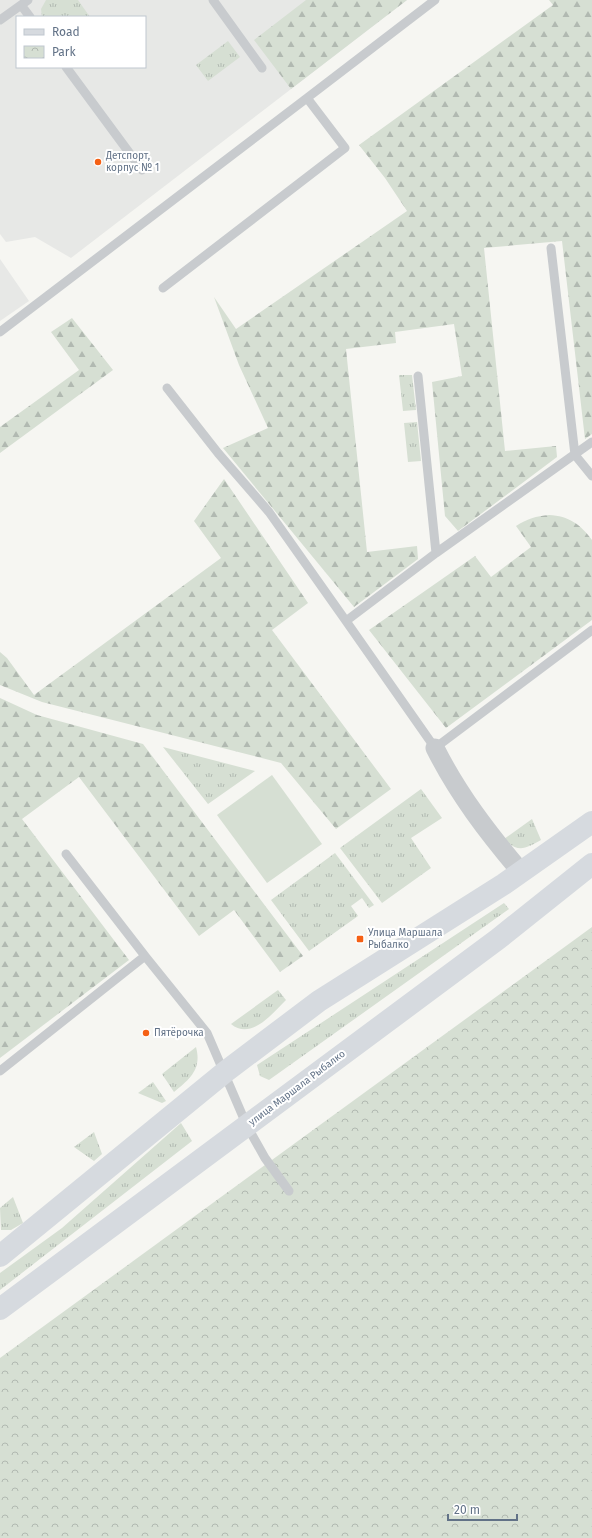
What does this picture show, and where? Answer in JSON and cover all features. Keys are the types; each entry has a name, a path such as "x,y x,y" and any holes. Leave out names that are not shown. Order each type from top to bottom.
{"main road":[{"path":"1,1253 225,1072 319,1001 522,872 592,822"},
{"name":"улица Маршала Рыбалко","path":"0,1309 162,1187 248,1126 498,940 592,864"}],"street":[{"path":"435,748 458,792 492,838 522,872"}],"lane":[{"path":"213,0 262,68"},
{"path":"0,332 435,0"},
{"path":"0,20 25,3 30,16"},
{"path":"67,68 142,170"},
{"path":"163,288 345,148 307,98"},
{"path":"551,248 575,455 592,476"},
{"path":"418,376 436,553"},
{"path":"167,388 218,453 268,512 435,748 592,630"},
{"path":"346,621 436,553 592,442"},
{"path":"66,854 207,1033 248,1126 265,1158 289,1191"},
{"path":"0,1070 145,956"}],"shaded area":[{"name":"Детспорт, корпус № 1","path":"0,0 407,0 71,258 35,237 6,242 0,234"},
{"path":"0,259 29,301 0,321"}],"green space":[{"path":"46,0 78,0 89,16 42,16 41,9"},
{"path":"306,0 407,0 291,89 254,40"},
{"path":"549,0 592,0 592,434 585,439 562,241 484,248 505,451 556,446 557,457 458,531 445,516 432,382 462,376 454,324 395,332 396,343 346,349 367,552 417,546 418,559 354,607 223,448 268,428 239,365 214,297 236,329 407,211 385,178 359,145 553,5"},
{"path":"228,41 240,57 208,81 196,65"},
{"path":"72,318 113,370 0,453 0,427 79,370 51,332"},
{"path":"399,375 412,375 416,410 403,411"},
{"path":"417,422 421,461 408,462 404,423"},
{"path":"224,479 308,603 272,630 391,789 336,829 281,763 42,702 0,685 0,652 7,658 34,695 221,558 194,521"},
{"path":"549,515 562,517 574,522 583,529 592,540 592,620 446,728 369,630 475,556 491,577 531,547 516,526 532,518"},
{"path":"0,698 37,715 143,744 303,956 280,972 234,910 199,936 79,777 22,819 129,960 0,1058"},
{"path":"163,747 255,771 208,804"},
{"path":"272,775 322,844 267,883 217,815"},
{"path":"421,789 442,818 411,838 431,868 382,903 340,848"},
{"path":"532,819 541,840 530,846 518,848 504,839"},
{"path":"335,853 374,905 369,908 362,898 351,906 358,916 309,951 271,900"},
{"path":"504,903 509,909 269,1080 260,1076 257,1065"},
{"path":"592,927 592,1538 0,1538 0,1358"},
{"path":"278,990 286,1000 268,1018 254,1027 246,1029 239,1028 231,1024"},
{"path":"196,1047 196,1067 190,1078 174,1092 162,1074"},
{"path":"153,1082 166,1101 162,1103 138,1093"},
{"path":"181,1123 192,1141 0,1290 0,1273 62,1228"},
{"path":"94,1132 102,1154 94,1161 74,1147"},
{"path":"13,1197 23,1223 11,1230 1,1230 0,1208"}],"place":[{"name":"Детспорт, корпус № 1","path":"98,162"},
{"name":"Улица Маршала Рыбалко","path":"360,939"},
{"name":"Пятёрочка","path":"146,1033"}]}
